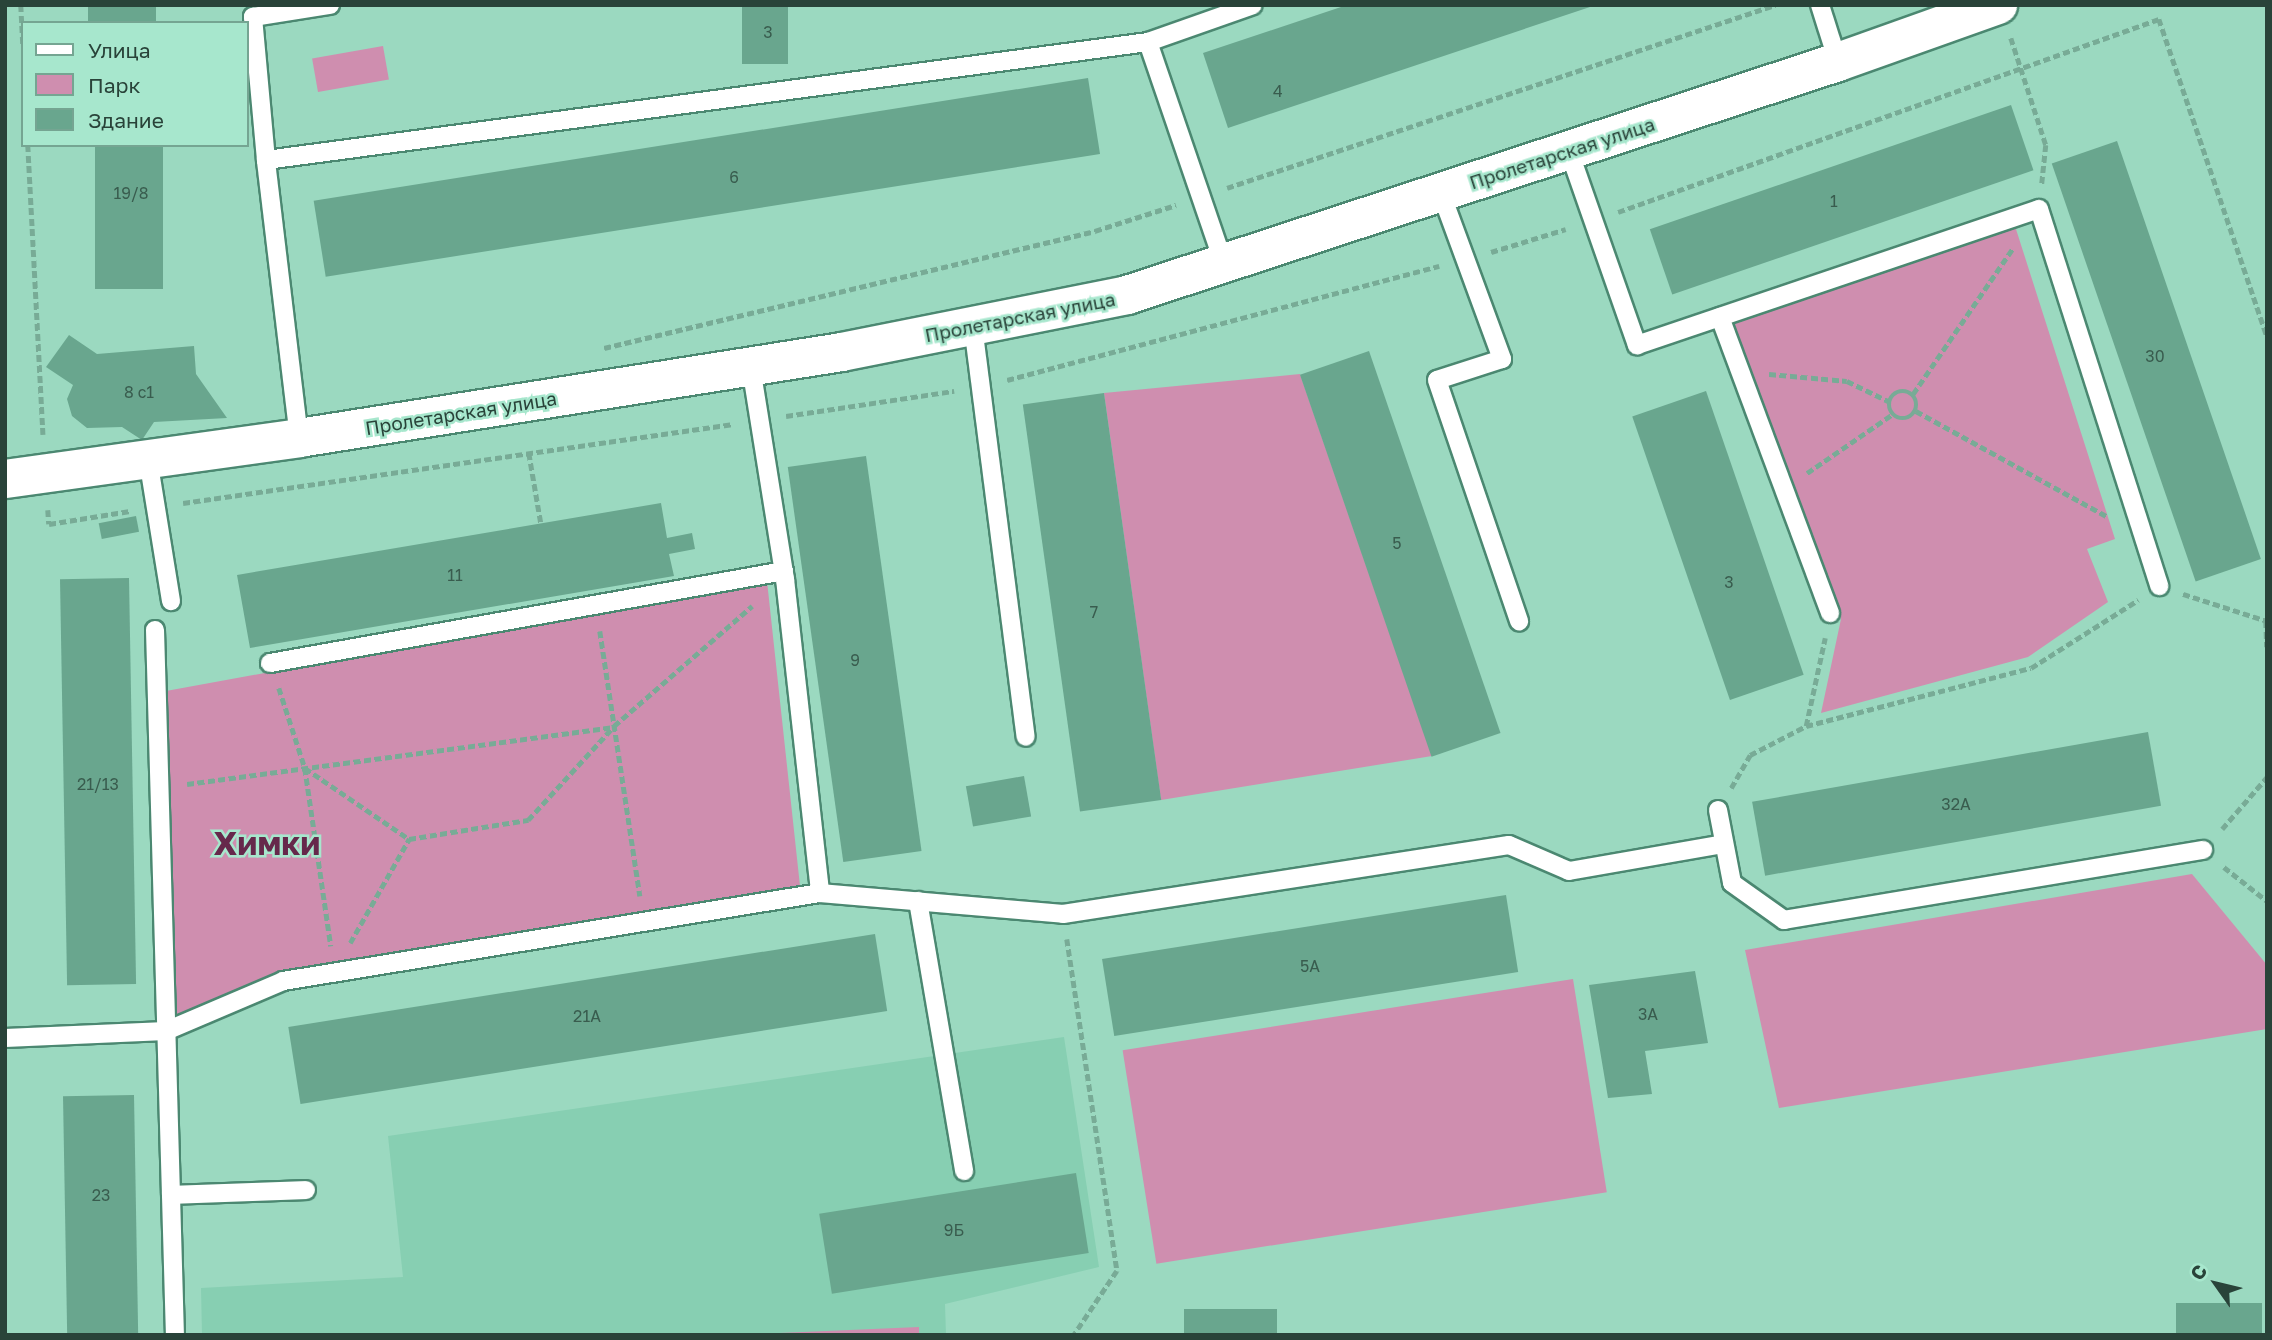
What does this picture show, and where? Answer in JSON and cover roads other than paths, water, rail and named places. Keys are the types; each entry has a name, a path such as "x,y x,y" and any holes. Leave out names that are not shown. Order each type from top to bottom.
{"street":[{"name":"Пролетарская улица","path":"5,479 299,438 751,367 1127,295 1839,62 2003,18"}],"lane":[{"path":"299,438 266,160 253,17 330,5"},
{"path":"266,160 1149,42 1253,5"},
{"path":"1820,5 1839,62"},
{"path":"1149,42 1224,264"},
{"path":"1569,151 1636,345 2039,209 2159,586"},
{"path":"1441,193 1502,359 1437,380 1519,621"},
{"path":"1720,317 1830,613"},
{"path":"973,326 1026,737"},
{"path":"751,367 784,575 820,893"},
{"path":"148,459 171,601"},
{"path":"270,663 596,604 784,575"},
{"path":"155,630 175,1335"},
{"path":"1718,810 1732,883 1784,920 2203,850"},
{"path":"5,1038 166,1031 283,981 820,893 1063,914 1509,845 1569,871 1724,844"},
{"path":"918,901 964,1171"},
{"path":"171,1195 306,1190"}],"district":[{"name":"Химки","path":"267,843"}]}
